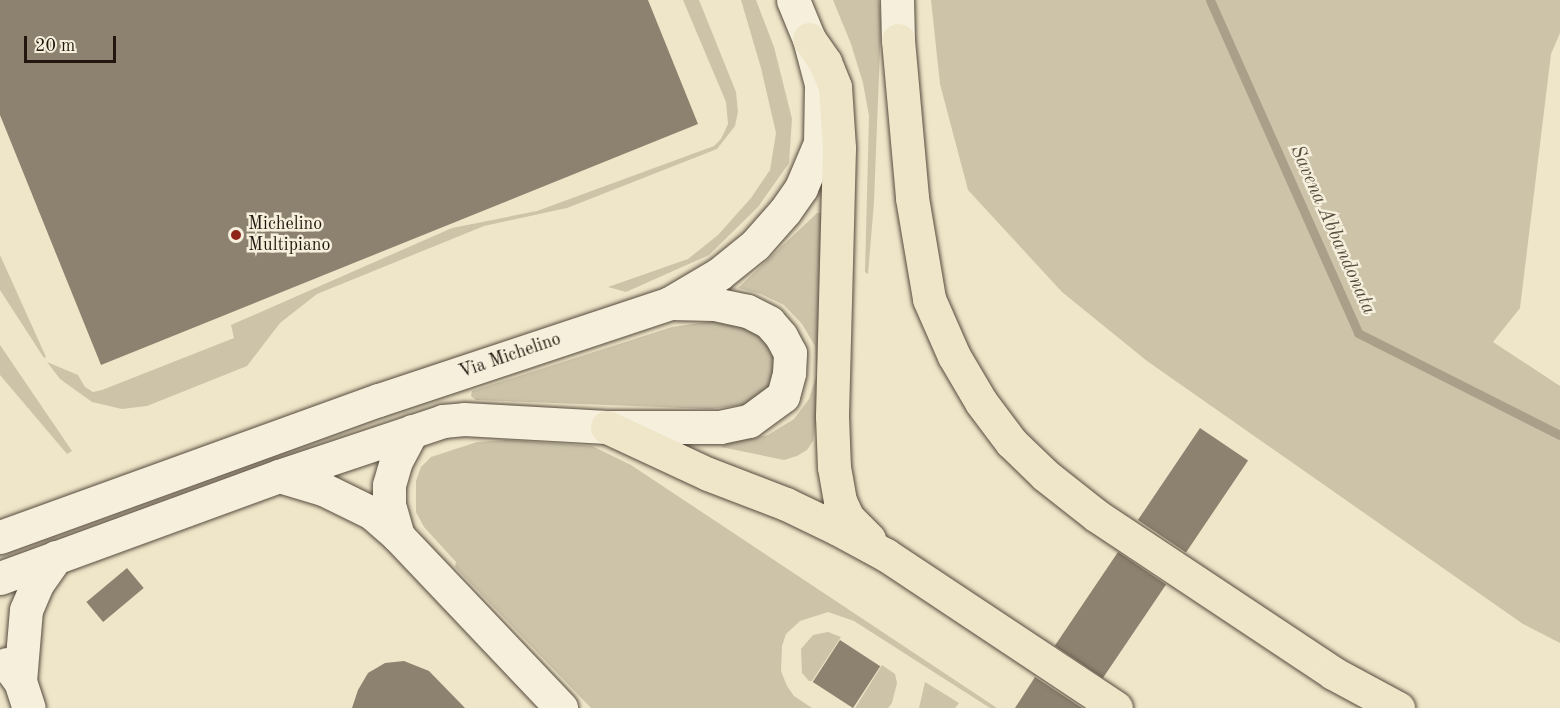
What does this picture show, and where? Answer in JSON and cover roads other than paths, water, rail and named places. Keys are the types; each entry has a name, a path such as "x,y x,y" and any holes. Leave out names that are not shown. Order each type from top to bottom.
{"highway":[{"path":"809,39 825,62 836,87 839,148 832,416 834,467 840,501 848,518 885,555"},
{"path":"898,40 912,198 929,299 954,356 981,402 1011,442 1045,475 1097,516 1333,673 1398,708"},
{"path":"607,427 708,474 797,509 885,555 1116,708"}],"street":[{"name":"Via Michelino","path":"0,537 379,400 670,303 719,274 755,245 801,188 820,143 822,120 820,84 809,39 793,0"},
{"path":"897,0 898,40"},
{"path":"0,578 279,476 443,421 464,419 607,427 720,428 749,421 783,396 789,373 790,353 782,336 769,322 747,311 714,304 670,303"},
{"path":"398,536 389,504 389,486 396,461 412,431"},
{"path":"279,476 351,501 372,513 398,536 561,708"},
{"path":"24,694 26,610 37,584 56,557"},
{"path":"0,655 24,694"}],"waterway":[{"name":"Savena Abbandonata","path":"1210,0 1358,333 1560,435"}],"place":[{"name":"Michelino Multipiano","path":"236,235"}]}
